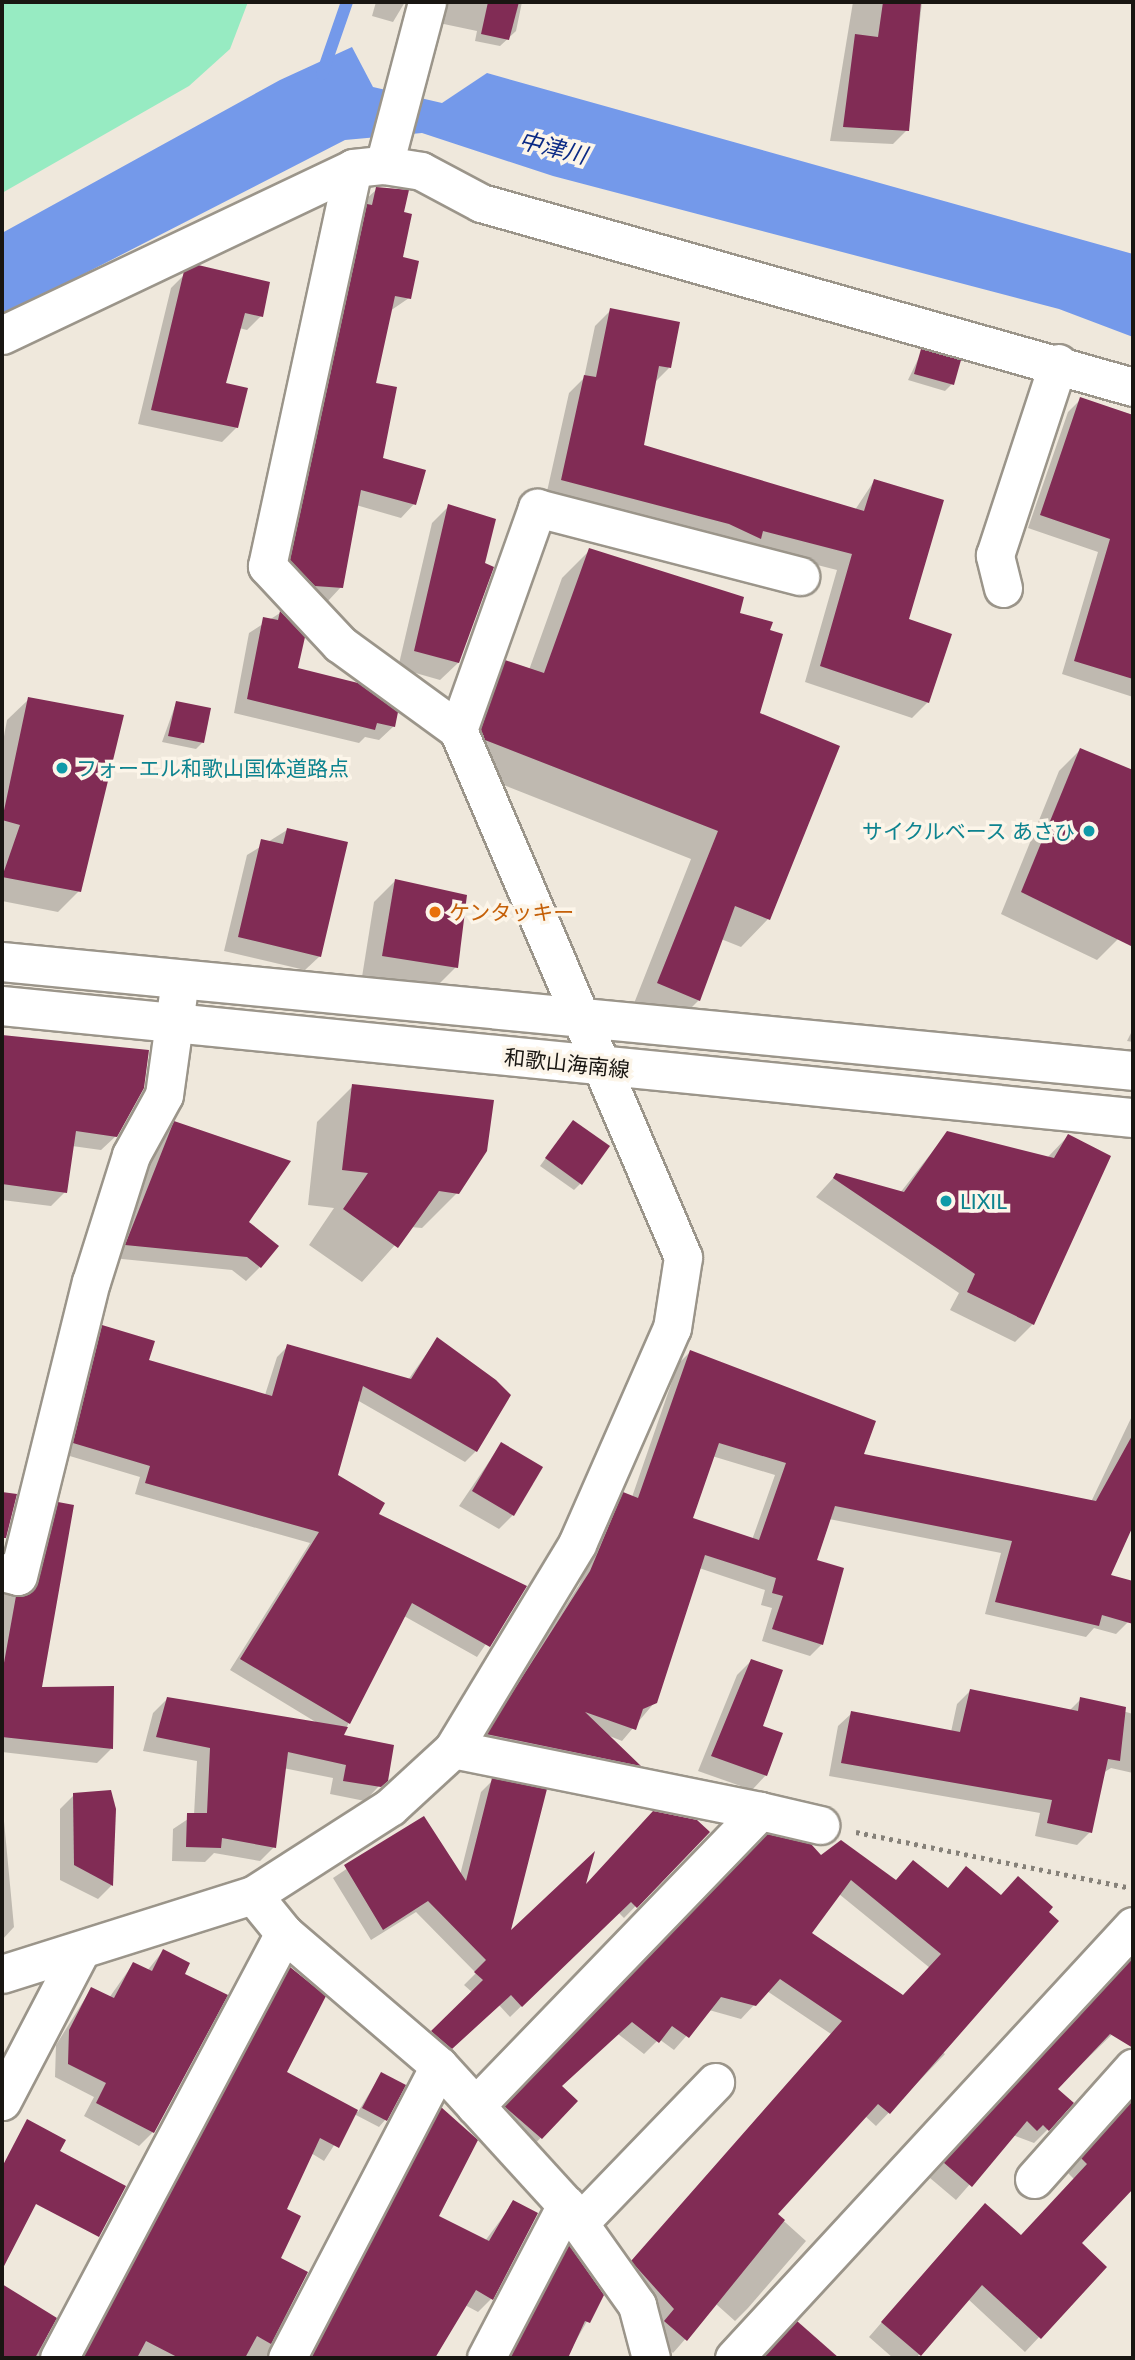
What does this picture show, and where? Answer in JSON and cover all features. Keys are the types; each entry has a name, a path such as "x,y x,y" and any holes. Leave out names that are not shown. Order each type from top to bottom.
{"main road":[{"path":"2,962 1133,1072"},
{"name":"和歌山海南線","path":"2,1006 1133,1118"}],"street":[{"path":"2,1974 253,1895 390,1807 453,1749 577,1544 672,1328 683,1257 458,730 340,644 267,566 375,161 410,62 427,2"},
{"path":"2,335 375,161 421,171 481,202 1058,363 1133,387"},
{"path":"1003,588 995,555 1058,363"},
{"path":"458,730 537,508 800,576"},
{"path":"2,1572 18,1576 92,1282 131,1155 164,1095 180,979"},
{"path":"453,1749 820,1825"},
{"path":"475,2106 760,1811"},
{"path":"253,1895 284,1933 439,2066 573,2214 637,2305 651,2358"},
{"path":"734,2358 1133,1926"},
{"path":"59,2358 284,1933"},
{"path":"2,2101 81,1950"},
{"path":"286,2358 439,2066"},
{"path":"1034,2179 1133,2068"},
{"path":"486,2358 573,2214 715,2082"}],"path":[{"path":"820,1825 1133,1889"}],"green space":[{"path":"2,2 248,2 230,49 189,86 2,193"}],"water":[{"name":"中津川","path":"352,47 373,87 442,103 487,73 1133,254 1133,337 1059,309 553,176 422,133 345,140 2,316 2,233 280,80"}],"building":[{"path":"488,2 519,2 509,40 481,34"},
{"path":"883,2 921,2 909,131 843,127 855,34 878,37"},
{"path":"376,187 409,190 404,212 412,214 403,257 419,261 411,299 395,296 376,383 397,387 383,458 426,470 416,505 361,490 343,588 315,586 290,560 367,204 372,205"},
{"path":"198,265 270,282 263,317 245,313 226,383 248,388 238,428 151,410 184,271"},
{"path":"610,308 680,322 671,368 659,366 644,445 864,511 874,479 944,500 909,619 952,634 929,703 820,666 852,554 763,531 761,539 729,524 561,480 584,375 596,377"},
{"path":"921,349 961,360 954,385 914,374"},
{"path":"1080,397 1133,415 1133,679 1074,661 1110,539 1040,515"},
{"path":"448,504 496,519 485,563 494,567 459,663 414,651"},
{"path":"589,548 744,597 740,613 773,622 770,630 783,634 760,713 840,746 770,920 735,906 700,1001 657,983 718,831 485,740 481,729 505,660 544,673"},
{"path":"280,611 305,637 298,668 358,683 398,712 395,727 377,723 375,730 247,699 263,617 278,620"},
{"name":"フォーエル和歌山国体道路点","path":"28,697 124,715 81,892 2,877 20,825 2,820"},
{"path":"176,701 211,708 204,743 168,736"},
{"name":"サイクルベース あさひ","path":"1080,748 1133,770 1133,947 1021,892"},
{"path":"287,828 348,842 321,957 238,937 261,839 283,844"},
{"path":"395,879 467,895 458,968 382,956"},
{"path":"2,1035 149,1050 144,1088 117,1137 76,1131 67,1193 2,1184"},
{"path":"352,1084 494,1100 487,1151 459,1194 439,1191 398,1248 343,1209 368,1173 342,1170"},
{"path":"573,1120 610,1146 582,1185 545,1158"},
{"path":"174,1121 291,1161 249,1222 279,1246 261,1268 247,1257 125,1245"},
{"path":"947,1131 1054,1158 1068,1134 1111,1156 1034,1325 967,1292 975,1274 833,1178 836,1173 904,1192"},
{"path":"102,1325 155,1341 149,1360 272,1396 287,1344 411,1379 437,1337 496,1380 511,1395 477,1452 363,1386 338,1475 385,1503 379,1514 527,1586 490,1647 412,1603 350,1724 240,1659 319,1532 145,1483 150,1466 73,1443"},
{"path":"690,1350 876,1421 864,1454 1096,1501 1133,1434 1133,1526 1111,1575 1133,1581 1133,1624 1102,1615 1099,1626 995,1602 1012,1541 835,1506 817,1560 844,1568 823,1645 772,1629 783,1596 772,1593 776,1578 705,1555 657,1703 643,1709 636,1730 585,1712 641,1766 486,1734 590,1571 623,1492 638,1498","holes":["719,1443 786,1463 759,1540 693,1518"]},
{"path":"501,1442 543,1467 514,1516 472,1491"},
{"path":"2,1492 17,1494 6,1538 2,1538"},
{"path":"58,1502 74,1505 42,1687 114,1686 113,1749 2,1737 2,1674 16,1596 38,1582"},
{"path":"751,1659 783,1670 763,1726 783,1733 767,1776 711,1756"},
{"path":"970,1689 1078,1711 1080,1697 1126,1707 1120,1761 1108,1759 1092,1833 1047,1823 1052,1800 841,1763 851,1711 960,1732"},
{"path":"167,1697 348,1727 344,1735 394,1745 388,1781 381,1787 343,1781 346,1765 288,1752 276,1848 222,1838 221,1848 186,1847 187,1813 207,1813 210,1748 156,1737"},
{"path":"492,1778 547,1789 511,1930 595,1851 586,1884 653,1811 697,1820 710,1832 637,1908 631,1902 522,2007 511,1995 452,2049 431,2031 483,1980 474,1972 486,1960 428,1901 383,1930 344,1865 424,1816 466,1881"},
{"path":"111,1790 116,1809 113,1886 74,1865 73,1793"},
{"path":"767,1834 811,1844 821,1855 841,1840 896,1880 913,1860 948,1888 966,1866 1001,1895 1018,1876 1053,1907 1049,1912 1059,1921 890,2114 878,2104 778,2214 785,2220 687,2341 664,2321 674,2309 631,2261 842,2021 780,1979 756,2006 721,1997 689,2038 672,2026 659,2043 632,2022 562,2086 578,2101 542,2139 504,2106","holes":["851,1880 941,1954 903,1995 812,1933"]},
{"path":"163,1949 190,1963 185,1974 228,1995 154,2133 96,2103 106,2083 68,2064 69,2030 91,1987 114,1998 133,1962 152,1971"},
{"path":"1133,1957 1133,2048 1110,2034 1058,2089 1074,2103 1049,2131 1043,2125 1037,2131 1027,2121 972,2187 943,2162"},
{"path":"290,1967 326,1996 287,2072 358,2110 339,2148 320,2138 287,2209 301,2216 281,2258 308,2272 271,2344 257,2336 245,2358 179,2358 146,2341 137,2358 83,2358"},
{"path":"381,2072 406,2085 387,2121 362,2108"},
{"path":"1133,2099 1133,2189 1082,2243 1107,2267 1041,2339 982,2285 921,2356 881,2322 985,2203 1021,2235 1087,2164 1081,2158"},
{"path":"441,2107 478,2140 439,2216 489,2241 513,2200 538,2213 493,2300 476,2290 435,2358 311,2358"},
{"path":"27,2119 66,2140 60,2151 126,2186 99,2237 36,2204 2,2270 2,2167"},
{"path":"569,2245 604,2295 590,2323 585,2321 568,2358 510,2358"},
{"path":"2,2284 57,2318 35,2358 2,2358"},
{"path":"797,2321 839,2358 763,2358"}],"waterway":[{"path":"322,74 347,2"}],"place":[{"name":"フォーエル和歌山国体道路点","path":"62,768"},
{"name":"サイクルベース あさひ","path":"1089,831"},
{"name":"ケンタッキー","path":"435,912"},
{"name":"LIXIL","path":"946,1201"}]}
